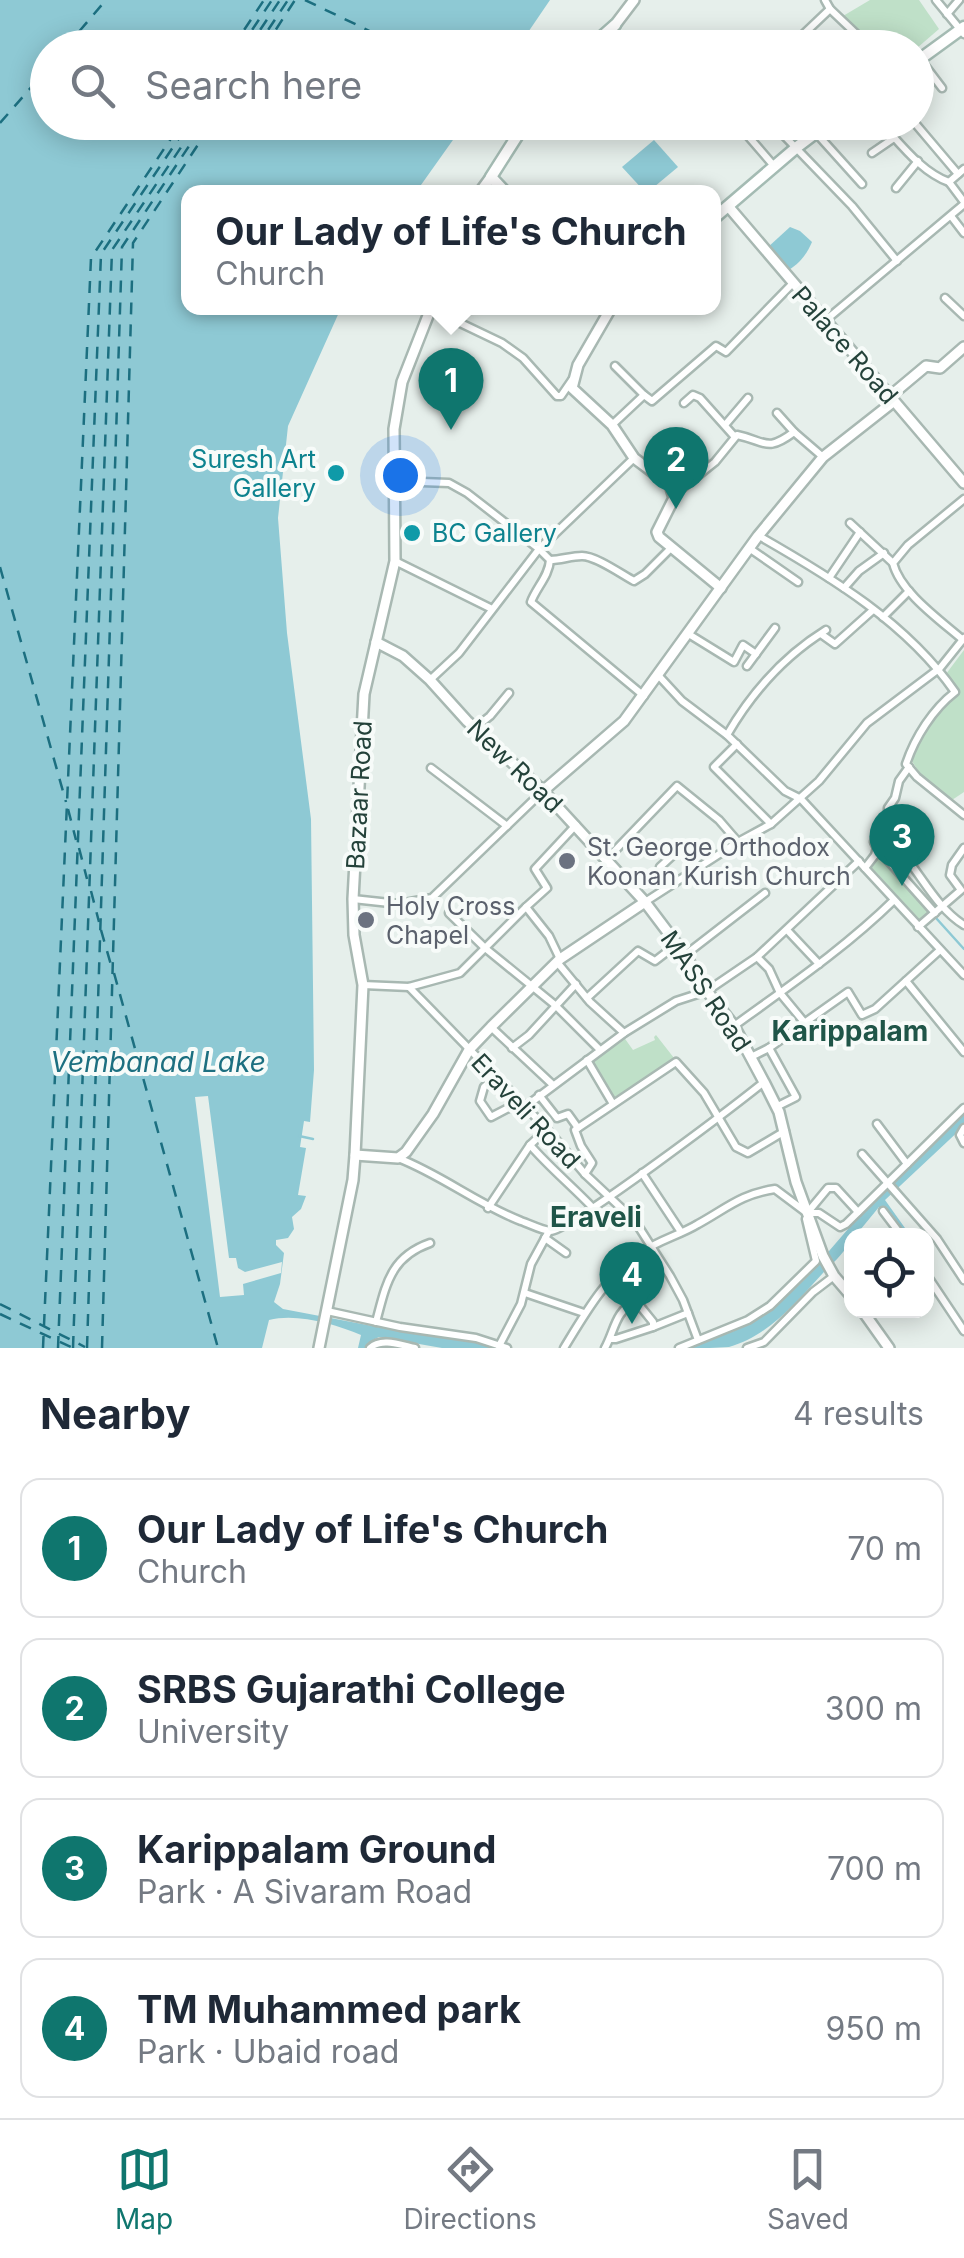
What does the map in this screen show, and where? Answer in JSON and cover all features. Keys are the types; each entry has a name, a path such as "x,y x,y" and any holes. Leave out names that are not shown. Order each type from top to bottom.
{"main road":[{"path":"609,30 615,25"},
{"path":"934,50 963,31"},
{"path":"498,185 491,177 515,140"},
{"path":"721,212 805,140"}],"street":[{"path":"615,25 634,0"},
{"path":"825,0 852,30"},
{"path":"936,0 963,31"},
{"path":"947,14 959,0"},
{"path":"807,30 830,9"},
{"path":"934,79 942,88"},
{"path":"752,140 774,166"},
{"path":"789,140 852,206 897,261"},
{"path":"832,140 862,184"},
{"path":"872,153 891,140"},
{"path":"825,321 964,203 949,182 937,178 896,140"},
{"path":"931,140 961,171 949,182"},
{"path":"896,188 918,161"},
{"path":"485,185 491,177"},
{"name":"Palace Road","path":"728,206 963,480"},
{"path":"951,216 964,232"},
{"path":"616,366 652,402 716,346 726,352 792,284"},
{"path":"945,298 964,316"},
{"name":"Bazaar Road","path":"319,1348 353,1180 363,986 354,935 353,899 364,694 395,560 394,429 402,382 428,315"},
{"path":"445,315 502,343 561,396 606,315"},
{"path":"353,899 399,904 432,898 543,791 624,721 758,536 823,457 926,366 940,368 964,347"},
{"path":"572,379 576,393 612,424 634,458 670,485 674,494"},
{"path":"612,424 644,395"},
{"path":"684,403 692,395 700,398 734,436"},
{"path":"724,426 748,398"},
{"path":"778,414 823,457"},
{"path":"722,588 659,537 657,532 674,494 715,462 734,436 772,445 794,432"},
{"path":"430,680 460,652 540,549 634,458"},
{"path":"394,481 449,483 467,492 550,560 593,558 634,581 671,548"},
{"path":"893,563 908,545 964,499"},
{"path":"398,1158 433,1114 469,1050 532,985 559,961 645,902 771,824 801,799 867,723 940,668 963,639 909,591 893,563 850,523"},
{"path":"829,578 860,532"},
{"path":"758,536 844,588 940,668 955,692 928,722 906,764 964,815"},
{"path":"750,548 798,582"},
{"path":"844,588 884,553"},
{"path":"395,560 492,609"},
{"path":"550,560 549,570 531,602 644,696"},
{"path":"883,617 909,591"},
{"path":"728,736 752,696 808,640 823,632 835,644 873,610"},
{"path":"748,666 775,628"},
{"path":"687,633 734,662 743,646 756,654"},
{"name":"New Road","path":"376,642 402,656 430,680 576,825 645,902"},
{"path":"658,676 682,701 737,744 785,792 801,799 918,927 962,968"},
{"path":"475,728 508,693"},
{"path":"737,744 714,767 771,824"},
{"path":"882,833 899,781 909,767"},
{"path":"430,768 507,826"},
{"path":"606,860 677,786 719,820 738,842"},
{"path":"363,986 410,986 460,973 547,888 535,869 576,825"},
{"path":"882,833 876,834 877,848 935,913"},
{"path":"882,833 955,920 964,925"},
{"path":"865,868 877,848"},
{"path":"918,927 962,892 950,875 964,848"},
{"path":"673,855 660,867 675,883"},
{"path":"496,1077 484,1088 480,1101 491,1117 539,1095 624,1033 676,1001 707,991 758,957 858,860"},
{"path":"685,955 765,892"},
{"path":"734,1026 819,964 894,900"},
{"name":"MASS Road","path":"645,902 734,1026 764,1082 785,1131 796,1182 822,1256 844,1287"},
{"path":"526,908 549,936 559,961 576,984 624,1033"},
{"path":"449,913 600,1050"},
{"path":"788,930 819,964"},
{"path":"587,998 638,950 655,961 677,944"},
{"path":"750,1057 769,1048 848,992 862,1014 875,1009 940,950"},
{"path":"758,957 804,1022"},
{"path":"906,981 964,1052"},
{"path":"512,1048 576,984"},
{"name":"Eraveli Road","path":"410,986 586,1174 636,1221 688,1313 698,1340"},
{"path":"491,1026 553,1086"},
{"path":"769,1048 796,1097 776,1107"},
{"path":"586,1060 612,1104"},
{"path":"586,1174 592,1163 575,1130 676,1062 704,1094 736,1146 748,1153 785,1131"},
{"path":"327,1313 470,1337 503,1347 522,1304 531,1264 547,1235 610,1197 764,1082"},
{"path":"539,1095 557,1118 568,1114 578,1128"},
{"path":"564,1348 606,1284 642,1252 738,1199 762,1191 775,1190 807,1213 818,1213 840,1227 890,1187 907,1164 964,1108"},
{"path":"957,1116 964,1126 960,1135 964,1142"},
{"path":"877,1124 907,1164"},
{"path":"488,1208 530,1145 547,1129"},
{"path":"530,1145 593,1208"},
{"path":"862,1154 937,1239 964,1280"},
{"path":"354,1155 398,1158 438,1176 488,1208 547,1235 566,1253"},
{"path":"642,1173 681,1232"},
{"path":"680,1348 748,1320 770,1306 816,1261 805,1216 828,1188 836,1188 858,1212"},
{"path":"883,1211 896,1228"},
{"path":"376,1322 394,1268 409,1253 430,1242"},
{"path":"747,1348 764,1342 833,1273"},
{"path":"934,1286 964,1331"},
{"path":"525,1293 584,1313"},
{"path":"605,1348 618,1315 630,1303 636,1302 653,1327"},
{"path":"610,1339 688,1313"},
{"path":"868,1318 889,1348"},
{"path":"370,1348 376,1342 415,1348"}],"green space":[{"path":"870,0 919,0 939,29 934,33 934,30 858,30 843,16"},
{"path":"964,650 964,792 952,800 919,772 911,759 935,716 958,694 946,674"},
{"path":"883,852 936,906 921,921 869,865"},
{"path":"656,1035 674,1058 611,1099 589,1060 623,1036 633,1050 655,1040"}],"water":[{"name":"Vembanad Lake","path":"0,0 550,0 530,30 30,30 30,140 453,140 421,185 181,185 181,315 338,315 288,426 278,518 287,633 311,819 314,1070 310,1122 304,1121 300,1147 306,1148 298,1195 306,1196 301,1209 292,1217 294,1229 288,1238 276,1240 284,1253 274,1302 283,1309 420,1335 443,1333 497,1348 442,1348 379,1337 368,1348 358,1348 361,1335 328,1324 280,1318 269,1320 262,1348 0,1348"},
{"path":"654,140 678,167 656,185 639,185 622,167"},
{"path":"790,227 812,242 802,259 786,271 767,248"},
{"path":"964,1112 964,1126 885,1200 905,1228 898,1228 879,1207 862,1228 849,1228"},
{"path":"844,1234 840,1256 792,1306 757,1335 729,1347 689,1348 754,1321 804,1280"}],"pier":[{"path":"208,1096 229,1258 236,1258 238,1268 245,1272 282,1262 281,1273 243,1284 244,1295 220,1297 195,1097"}],"waterway":[{"path":"936,918 964,949"},
{"path":"299,1136 313,1139"}],"ferry route":[{"path":"80,30 106,0"},
{"path":"244,30 264,0"},
{"path":"252,30 272,0"},
{"path":"260,30 280,0"},
{"path":"268,30 288,0"},
{"path":"276,30 295,0"},
{"path":"305,0 368,30"},
{"path":"0,123 30,89"},
{"path":"43,1348 91,258 170,140"},
{"path":"58,1348 101,254 178,140"},
{"path":"73,1348 112,250 186,140"},
{"path":"87,1348 122,247 193,140"},
{"path":"102,1348 133,243 201,140"},
{"path":"0,567 66,802"},
{"path":"68,809 76,840"},
{"path":"79,848 87,879"},
{"path":"91,891 99,922"},
{"path":"101,930 111,965"},
{"path":"114,973 218,1348"},
{"path":"0,1304 85,1347"},
{"path":"0,1314 71,1347"}],"place":[{"name":"Our Lady of Life's Church","path":"451,430"},
{"name":"Suresh Art Gallery","path":"336,473"},
{"name":"SRBS Gujarathi College","path":"676,509"},
{"name":"BC Gallery","path":"412,533"},
{"name":"St. George Orthodox Koonan Kurish Church","path":"567,861"},
{"name":"Karippalam Ground","path":"902,886"},
{"name":"Holy Cross Chapel","path":"366,920"},
{"name":"TM Muhammed park","path":"632,1324"}],"district":[{"name":"Karippalam","path":"850,1031"},
{"name":"Eraveli","path":"596,1217"}]}
